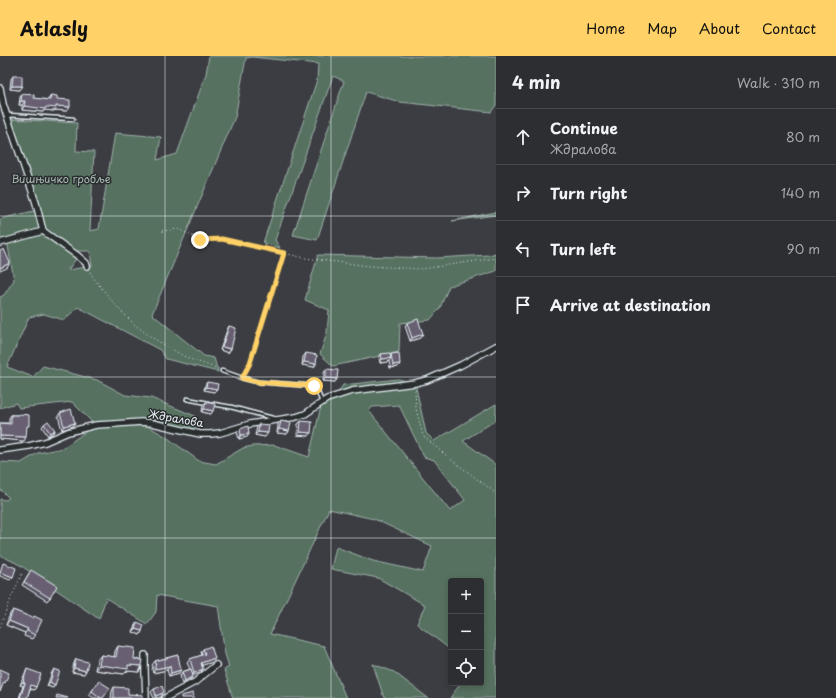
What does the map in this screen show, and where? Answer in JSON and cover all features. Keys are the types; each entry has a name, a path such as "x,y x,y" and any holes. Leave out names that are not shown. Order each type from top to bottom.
{"street":[{"path":"0,88 36,203 43,231 78,256 86,263 87,266"},
{"path":"0,243 43,231"},
{"name":"Ждралова","path":"0,450 34,445 68,432 102,425 141,422 152,423 200,434 220,433 250,424 296,417 305,414 326,399 352,391 415,384 442,374 496,346"},
{"path":"145,655 146,698"},
{"path":"164,698 195,682 216,665"}],"lane":[{"path":"7,114 73,119"},
{"path":"222,371 258,382 314,386 322,402"},
{"name":"Ждралова","path":"187,399 231,407 279,420"}],"path":[{"path":"162,231 178,229 200,240 222,239 305,258 362,265 422,269 496,258"},
{"path":"242,378 250,363 284,253"},
{"path":"87,266 92,275 117,307 151,338 187,358 222,371"},
{"path":"415,384 416,409 423,436 496,494"},
{"path":"0,627 22,574"}],"green space":[{"name":"Вишњичко гробље","path":"209,56 496,56 496,105 491,112 400,102 366,92 317,240 293,235 344,81 333,76 275,240 280,248 263,243 317,80 318,64 252,57 246,58 235,117 152,314 204,356 214,358 218,372 166,359 160,350 78,307 64,320 44,314 29,317 7,367 33,377 43,366 97,380 125,395 151,398 195,416 195,433 142,423 165,436 199,461 216,464 243,448 253,446 274,445 309,457 322,402 337,395 343,385 398,379 415,383 426,433 434,441 496,404 496,420 463,441 496,465 496,698 450,698 459,686 484,686 484,578 448,578 448,648 417,624 425,605 378,578 331,569 336,547 373,561 423,572 432,546 374,519 329,509 270,634 324,646 346,698 233,698 224,670 229,667 225,654 218,606 157,595 156,612 147,624 106,598 99,619 20,565 0,555 0,499 6,500 9,498 0,490 0,462 21,463 38,453 63,448 95,425 72,402 19,408 16,403 0,408 0,297 4,295 14,280 7,241 0,243 0,219 38,210 10,119 77,123 76,151 94,152 90,231 99,229 115,133 161,137 157,160 177,154 206,74","holes":["73,251 90,251 92,266 68,270 78,256","399,405 424,457 434,460 465,500 450,511 369,411 372,407"]},
{"path":"496,212 496,215 452,221"},
{"path":"496,253 496,271 449,286 440,308 430,320 400,323 399,352 333,366 320,354 327,333 329,310 305,300 318,255 437,258 489,255"},
{"path":"373,664 394,672 428,698 384,698"}],"building":[{"path":"13,76 22,76 22,86 12,86"},
{"path":"22,94 34,95 34,98 50,100 51,95 57,96 57,99 70,100 70,107 56,106 56,108 46,107 45,109 24,106 25,101 21,101"},
{"path":"4,249 10,263 0,268 0,251"},
{"path":"418,319 423,334 412,338 407,323"},
{"path":"229,326 236,328 231,349 222,347"},
{"path":"306,353 317,355 316,364 304,362"},
{"path":"390,353 391,358 382,359 381,354"},
{"path":"399,353 400,364 393,365 391,354"},
{"path":"326,369 338,370 337,379 326,378"},
{"path":"207,382 218,384 217,389 206,387"},
{"path":"206,402 215,404 213,411 204,409"},
{"path":"71,409 75,423 64,426 60,413"},
{"path":"11,415 29,415 29,426 27,426 26,437 0,436 0,423 11,424"},
{"path":"48,421 55,430 50,433 44,424"},
{"path":"281,421 291,423 289,431 279,429"},
{"path":"301,421 312,422 311,433 300,432"},
{"path":"259,424 269,425 268,433 258,432"},
{"path":"248,426 249,434 241,435 240,429"},
{"path":"3,563 16,568 13,577 0,572"},
{"path":"31,570 57,586 50,598 24,582"},
{"path":"13,610 42,620 35,635 27,631 28,629 9,621"},
{"path":"137,622 144,625 142,631 135,629"},
{"path":"118,646 135,648 134,659 143,660 142,666 128,665 128,669 99,665 101,655 116,657"},
{"path":"211,646 215,658 201,663 203,669 194,673 190,659 205,654 203,649"},
{"path":"178,655 181,670 171,673 170,666 155,669 155,661"},
{"path":"76,659 88,662 86,671 74,668"},
{"path":"0,669 9,673 0,692"},
{"path":"27,669 41,674 36,687 31,685 27,698 20,698 25,683 23,682"},
{"path":"54,669 60,671 55,685 50,682"},
{"path":"191,669 193,676 185,681 182,672"},
{"path":"99,681 110,688 103,698 92,691"},
{"path":"162,686 164,692 156,696 154,689"},
{"path":"114,687 128,688 128,694 143,695 143,698 114,698"},
{"path":"193,693 194,698 181,698 181,696"},
{"path":"57,695 68,698 56,698"}],"route":[{"path":"200,240 222,239 284,253 250,363 242,378 258,382 314,386"}]}
